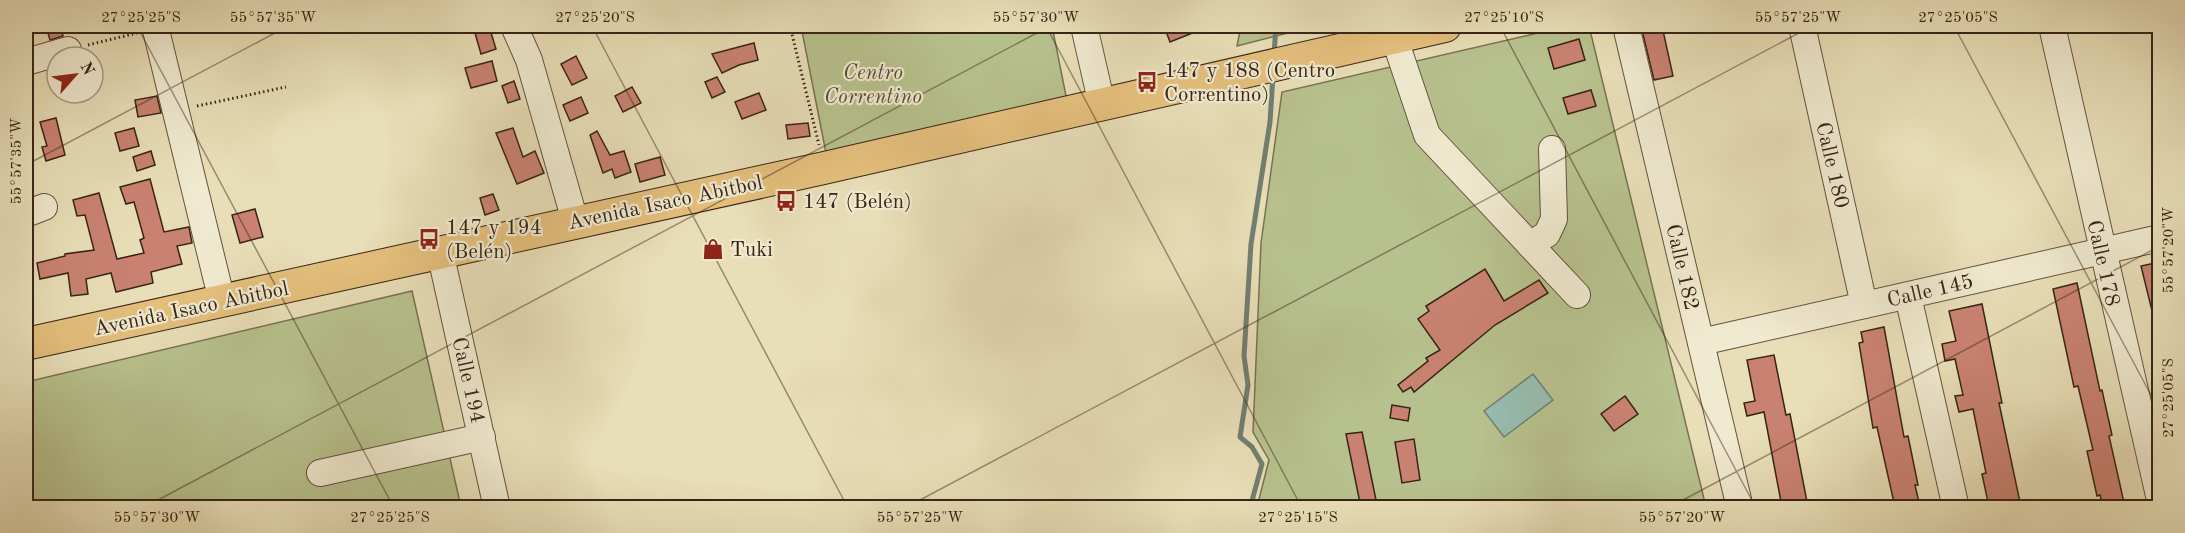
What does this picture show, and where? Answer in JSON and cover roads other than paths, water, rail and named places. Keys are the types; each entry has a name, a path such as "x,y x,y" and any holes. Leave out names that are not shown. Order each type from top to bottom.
{"main road":[{"name":"Avenida Isaco Abitbol","path":"26,344 222,302 575,221 824,168 1445,26"}],"street":[{"path":"514,26 529,60 575,221"},
{"path":"1084,26 1102,105"},
{"name":"Calle 182","path":"1626,26 1740,507"},
{"name":"Calle 180","path":"1802,26 1864,305"},
{"name":"Calle 178","path":"2052,26 2101,251 2160,500"},
{"path":"155,27 222,302"},
{"path":"1394,37 1427,135 1577,295"},
{"path":"26,62 45,57"},
{"path":"1530,245 1547,234 1554,219 1552,149"},
{"name":"Calle 145","path":"1701,342 2160,238"},
{"name":"Calle 194","path":"440,252 497,507"},
{"path":"1908,296 1956,507"},
{"path":"320,473 482,437"}],"water":[{"path":"1533,374 1553,400 1504,437 1484,411"}],"waterway":[{"path":"1274,54 1276,26"},
{"path":"1250,508 1262,464 1252,447 1240,437 1248,385 1244,356 1251,244 1270,122 1273,75"}],"place":[{"name":"147 y 188 (Centro Correntino)","path":"1147,82"},
{"name":"147 (Belén)","path":"786,201"},
{"name":"147 y 194 (Belén)","path":"429,239"},
{"name":"Tuki","path":"713,249"}],"park label":[{"name":"Centro Correntino","path":"873,84"}]}
